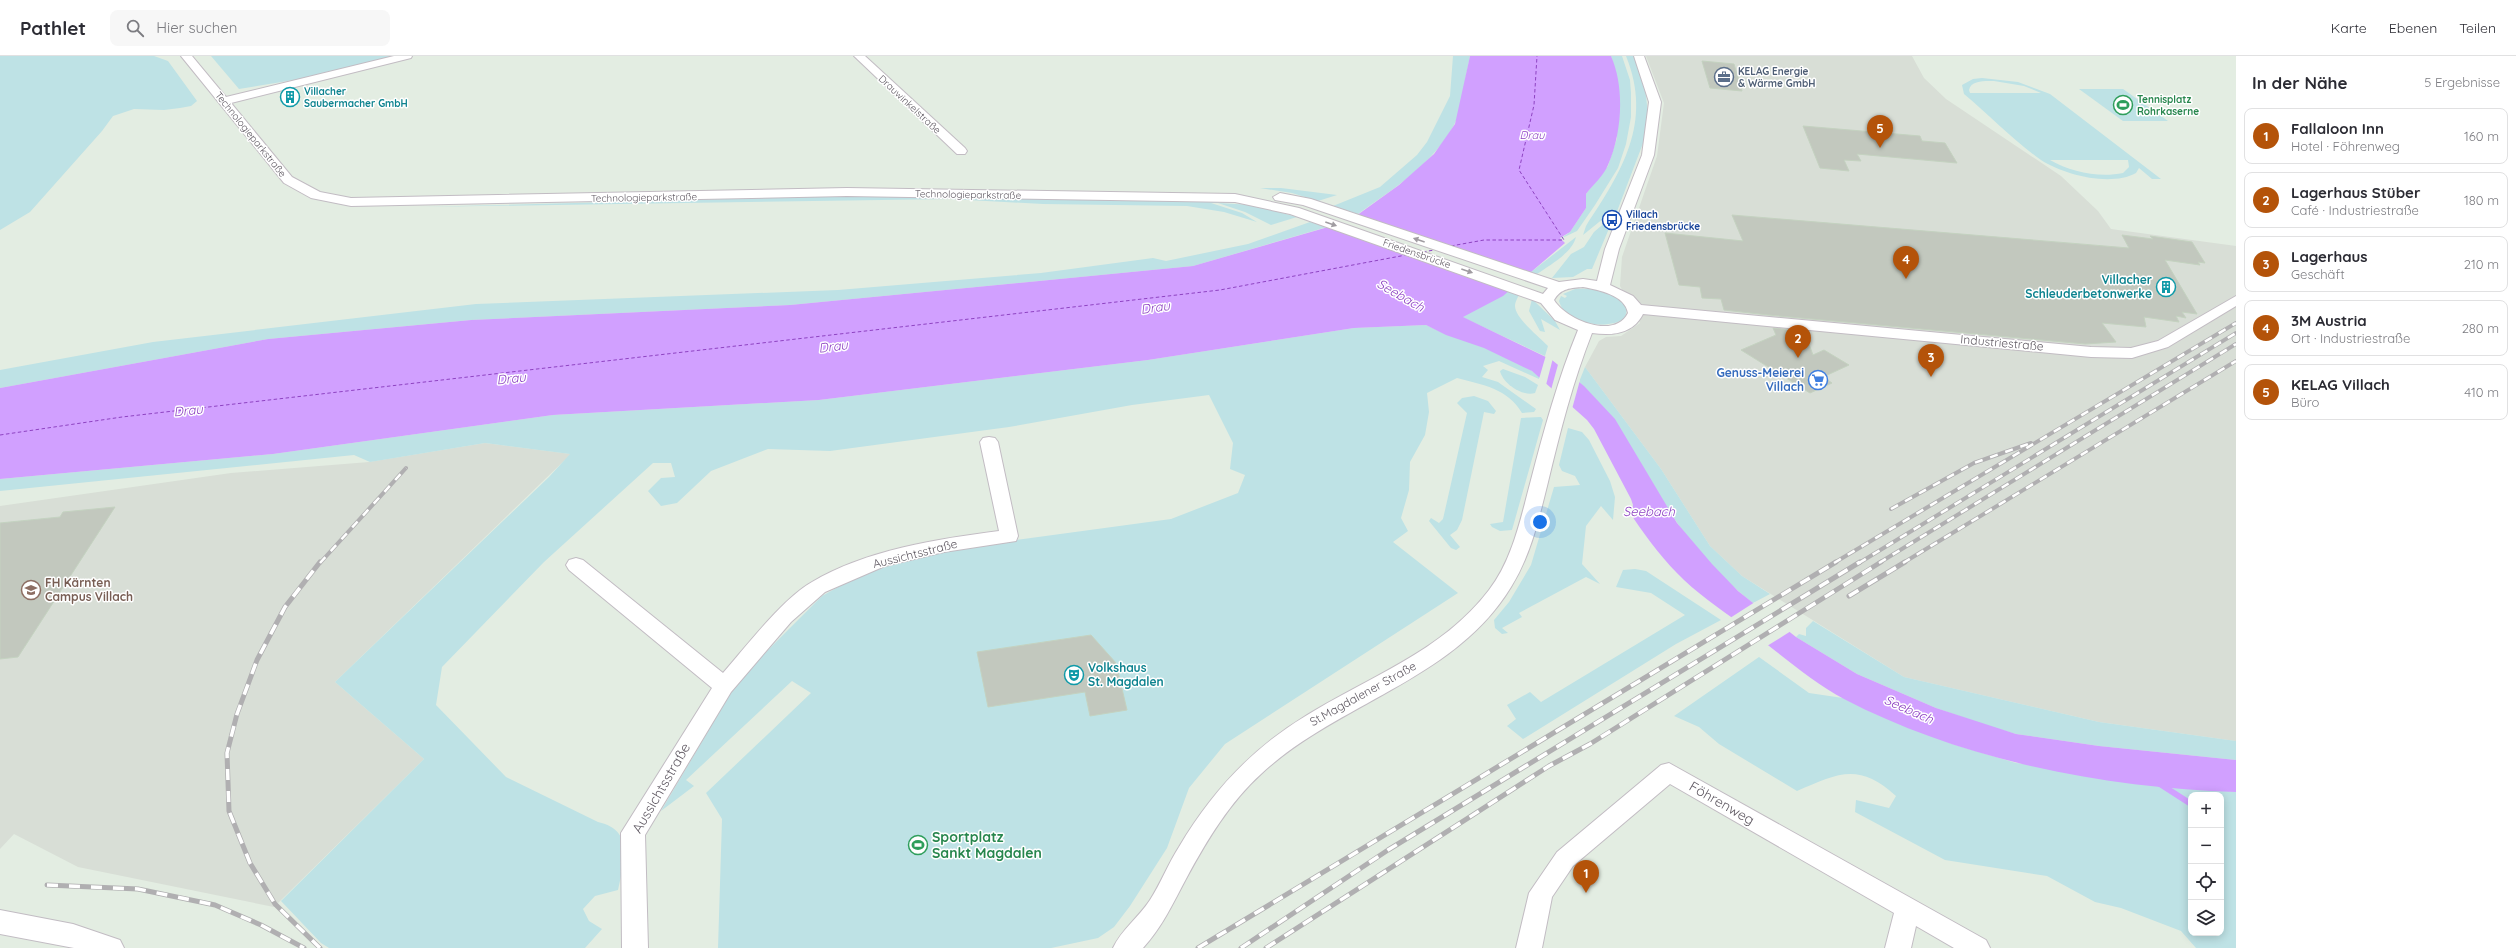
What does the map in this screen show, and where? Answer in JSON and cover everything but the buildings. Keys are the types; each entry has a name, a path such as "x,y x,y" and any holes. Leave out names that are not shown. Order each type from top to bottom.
{"street":[{"name":"Technologieparkstraße","path":"186,56 288,180 316,195 351,202 848,192 1239,198 1294,211"},
{"path":"224,102 407,56"},
{"name":"Drauwinkelstraße","path":"859,56 961,151"},
{"path":"1604,286 1612,249 1648,155 1655,102 1639,56"},
{"name":"Technologieparkstraße","path":"1166,196 1250,194 1285,197 1306,202"},
{"name":"Friedensbrücke","path":"1306,202 1553,285"},
{"name":"Friedensbrücke","path":"1294,211 1543,297"},
{"path":"1583,283 1604,286 1620,293 1629,300 1635,309 1635,315 1631,322 1617,328 1586,328 1560,318 1543,297 1551,291 1553,285 1583,283"},
{"name":"Industriestraße","path":"1635,309 2083,351 2132,353 2163,344 2236,300"},
{"name":"St.Magdalener Straße","path":"1126,948 1140,934 1158,911 1179,868 1207,824 1232,789 1254,766 1308,725 1396,677 1449,642 1496,595 1516,559 1524,536 1555,419 1575,354 1586,328"},
{"name":"Aussichtsstraße","path":"635,948 633,833 724,686 784,618 818,586 880,560 944,545 1009,536 990,442"},
{"path":"576,565 724,686"},
{"name":"Föhrenweg","path":"1529,948 1541,893 1566,859 1669,772 1907,910 1977,948"},
{"path":"1898,948 1907,910"},
{"path":"0,922 73,936 107,948"}],"shaded area":[{"path":"0,56 154,56 168,61 197,101 191,106 180,108 164,110 134,109 113,116 102,131 30,212 0,230"},
{"path":"211,56 396,56 312,77 239,89"},
{"path":"1453,56 1470,56 1457,119 1435,152 1411,175 1358,214 1333,206 1380,187 1417,155 1427,142 1450,96"},
{"path":"1611,56 1622,56 1630,80 1631,117 1626,144 1618,168 1577,231 1560,239 1570,232 1586,208 1586,194 1608,166 1617,138 1613,62"},
{"path":"1626,56 1636,56 1642,76 1647,107 1647,128 1645,138 1616,214 1604,218 1583,235 1586,226 1622,166 1630,146 1635,125 1636,103 1634,80"},
{"path":"1646,56 1912,56 1924,78 1946,99 2061,176 2098,211 2111,229 2236,246 2236,741 2099,722 1904,677 1742,576 1710,546 1661,469 1585,367 1599,341 1606,337 1621,336 1640,323 1620,286 1622,257 1657,156 1664,103"},
{"path":"1982,78 2018,82 2050,94 2161,179 2152,179 2139,168 2136,173 2126,177 2101,179 2088,177 2062,170 2041,160 2021,145 1964,94 1962,85 1973,79","holes":["1983,81 1994,81 2024,86 2041,93 1970,93 1969,90 1972,84","2050,160 2128,160 2129,167 2123,173 2104,175 2076,171"]},
{"name":"Tennisplatz Rohrkaserne","path":"2079,89 2123,89 2168,121 2123,121"},
{"path":"1260,188 1281,188 1337,195 1318,201 1292,193"},
{"path":"884,195 1206,199 1241,202 1211,203 1242,213 1257,222 1224,212 1187,206 1043,204 950,199 418,207"},
{"path":"1218,203 1253,205 1297,217 1271,225 1245,212"},
{"path":"1613,219 1592,269 1587,269 1573,277 1552,278 1571,254 1584,247 1594,232 1608,220"},
{"path":"1310,222 1327,227 1193,266 790,305 471,320 268,339 0,388 0,370 153,342 476,304 838,290 1041,273 1153,258 1166,261 1248,244"},
{"path":"1576,237 1574,243 1560,258 1537,274 1531,272"},
{"path":"1575,289 1590,289 1611,294 1623,303 1627,309 1625,318 1618,322 1598,324 1578,320 1569,315 1563,309 1559,301 1561,296 1565,298 1567,296 1563,294"},
{"path":"1510,290 1520,293 1515,304 1516,311 1523,322 1548,346 1545,356 1462,317"},
{"path":"1532,299 1555,321 1560,330 1541,319 1545,332 1540,331 1529,311"},
{"path":"1426,325 1499,353 1540,377 1539,379 1499,361 1483,366 1488,370 1482,377 1498,382 1536,409 1534,412 1522,413 1509,398 1502,393 1485,386 1457,378 1427,393 1429,412 1425,435 1410,462 1409,490 1401,518 1408,531 1393,542 1458,593 1225,744 1189,788 1167,848 1130,906 1114,927 1098,938 1051,948 718,948 722,819 706,793 811,693 792,681 686,780 694,786 661,811 739,679 822,596 865,572 964,547 1171,519 1238,493 1245,475 1230,469 1233,443 1209,395 1132,405 1009,427 830,451 768,449 711,471 677,503 661,506 648,491 661,478 675,477 671,463 653,463 544,562 442,667 436,705 506,777 598,822 610,826 618,832 624,848 624,858 618,890 595,896 583,909 589,921 602,929 585,948 329,948 321,943 281,901 424,759 335,682 549,477 570,454 485,443 370,462 354,455 0,491 0,479 273,454 553,415 819,400 1148,360 1354,328"},
{"path":"1585,367 1661,469 1710,546 1742,576 1770,594 1753,603 1722,576 1694,545 1666,506 1621,432 1608,414 1579,382"},
{"path":"1503,369 1525,377 1538,385 1535,393 1525,393 1509,385 1500,371"},
{"path":"1474,396 1488,401 1496,411 1494,414 1484,412 1462,520 1457,530 1450,535 1460,547 1456,550 1451,548 1429,521 1431,518 1439,523 1443,519 1467,413 1457,403 1462,398"},
{"path":"1541,417 1543,420 1512,530 1500,531 1492,527 1490,524 1503,522 1521,418"},
{"path":"1568,428 1582,432 1589,440 1610,481 1615,497 1613,520 1601,506 1586,526 1582,564 1600,584 1586,577 1519,613 1522,617 1502,628 1508,633 1502,634 1495,628 1494,620 1509,602 1531,565 1554,487 1580,485 1575,476 1562,471 1559,465"},
{"path":"485,443 571,454 335,682 424,759 274,907 78,867 14,834 0,849 0,506 231,473 369,462"},
{"path":"1635,569 1646,571 1721,620 1676,644 1523,739 1507,726 1516,719 1507,705 1530,692 1541,702 1685,615 1651,593 1616,587 1623,570"},
{"path":"1813,621 1904,677 2099,722 2236,741 2236,760 2099,746 2016,734 1988,726 1936,708 1857,674 1796,637 1799,634 1806,636 1806,628"},
{"path":"1759,657 1809,693 1843,698 1952,744 2016,763 2236,792 2236,948 2196,948 2181,931 2121,908 2095,902 2047,876 1945,860 1855,812 1856,800 1889,808 1896,796 1883,785 1871,778 1848,774 1825,779 1797,791 1719,744 1699,727 1674,716"}],"water":[{"name":"Drau","path":"1470,56 1611,56 1620,96 1619,125 1613,152 1608,165 1586,194 1586,208 1570,232 1560,238 1565,243 1503,296 1463,317 1552,360 1584,386 1615,419 1677,523 1712,564 1738,591 1796,637 1857,674 1936,708 2016,734 2099,746 2236,760 2236,792 2136,784 2085,777 2035,767 1936,739 1889,720 1844,699 1808,676 1708,600 1670,566 1634,519 1631,513 1633,505 1631,499 1594,429 1587,420 1532,371 1484,348 1446,335 1426,325 1354,328 1148,360 819,400 553,415 273,454 0,479 0,388 268,339 471,320 790,305 1193,266 1349,221 1399,185 1434,154 1455,124"}],"pier":[{"path":"1356,214 1533,273 1512,291 1324,226 1348,219"},
{"path":"1546,355 1553,358 1546,385 1539,379"},
{"path":"1559,361 1580,380 1572,409 1551,390"},
{"path":"1755,602 1791,631 1767,646 1730,618"}],"waterway":[{"path":"2160,784 2188,802"}],"ferry route":[{"path":"1451,246 1484,240 1564,240 1519,170 1534,105 1537,56"},
{"path":"1423,252 1434,250"},
{"path":"0,435 122,417 1220,290 1406,255"}],"railway":[{"path":"1834,563 2236,323"},
{"path":"1859,563 2236,333"},
{"path":"1879,563 2236,344"},
{"path":"1903,563 2236,361"},
{"path":"1891,509 1974,463 2031,443"},
{"path":"320,563 406,468"},
{"path":"320,562 285,607 257,660 237,714 227,753 229,811 250,863 275,904 320,948"},
{"path":"1198,948 1836,562"},
{"path":"1241,948 1388,850 1860,562"},
{"path":"1266,948 1549,766 1590,744 1881,562"},
{"path":"1849,596 1905,562"},
{"path":"47,885 138,889 215,905 261,925 304,948"}],"place":[{"name":"KELAG Energie & Wärme GmbH","path":"1724,77"},
{"name":"Villacher Saubermacher GmbH","path":"290,97"},
{"name":"Tennisplatz Rohrkaserne","path":"2123,105"},
{"name":"KELAG Villach","path":"1880,148"},
{"name":"Villach Friedensbrücke","path":"1612,220"},
{"name":"3M Austria","path":"1906,279"},
{"name":"Villacher Schleuderbetonwerke","path":"2166,287"},
{"name":"Lagerhaus Stüber","path":"1798,358"},
{"name":"Lagerhaus","path":"1931,377"},
{"name":"Genuss-Meierei Villach","path":"1818,380"},
{"name":"FH Kärnten Campus Villach","path":"31,590"},
{"name":"Volkshaus St. Magdalen","path":"1074,675"},
{"name":"Sportplatz Sankt Magdalen","path":"918,845"},
{"name":"Fallaloon Inn","path":"1586,893"}],"water label":[{"name":"Seebach","path":"1401,295"},
{"name":"Seebach","path":"1649,511"},
{"name":"Seebach","path":"1909,709"}]}
